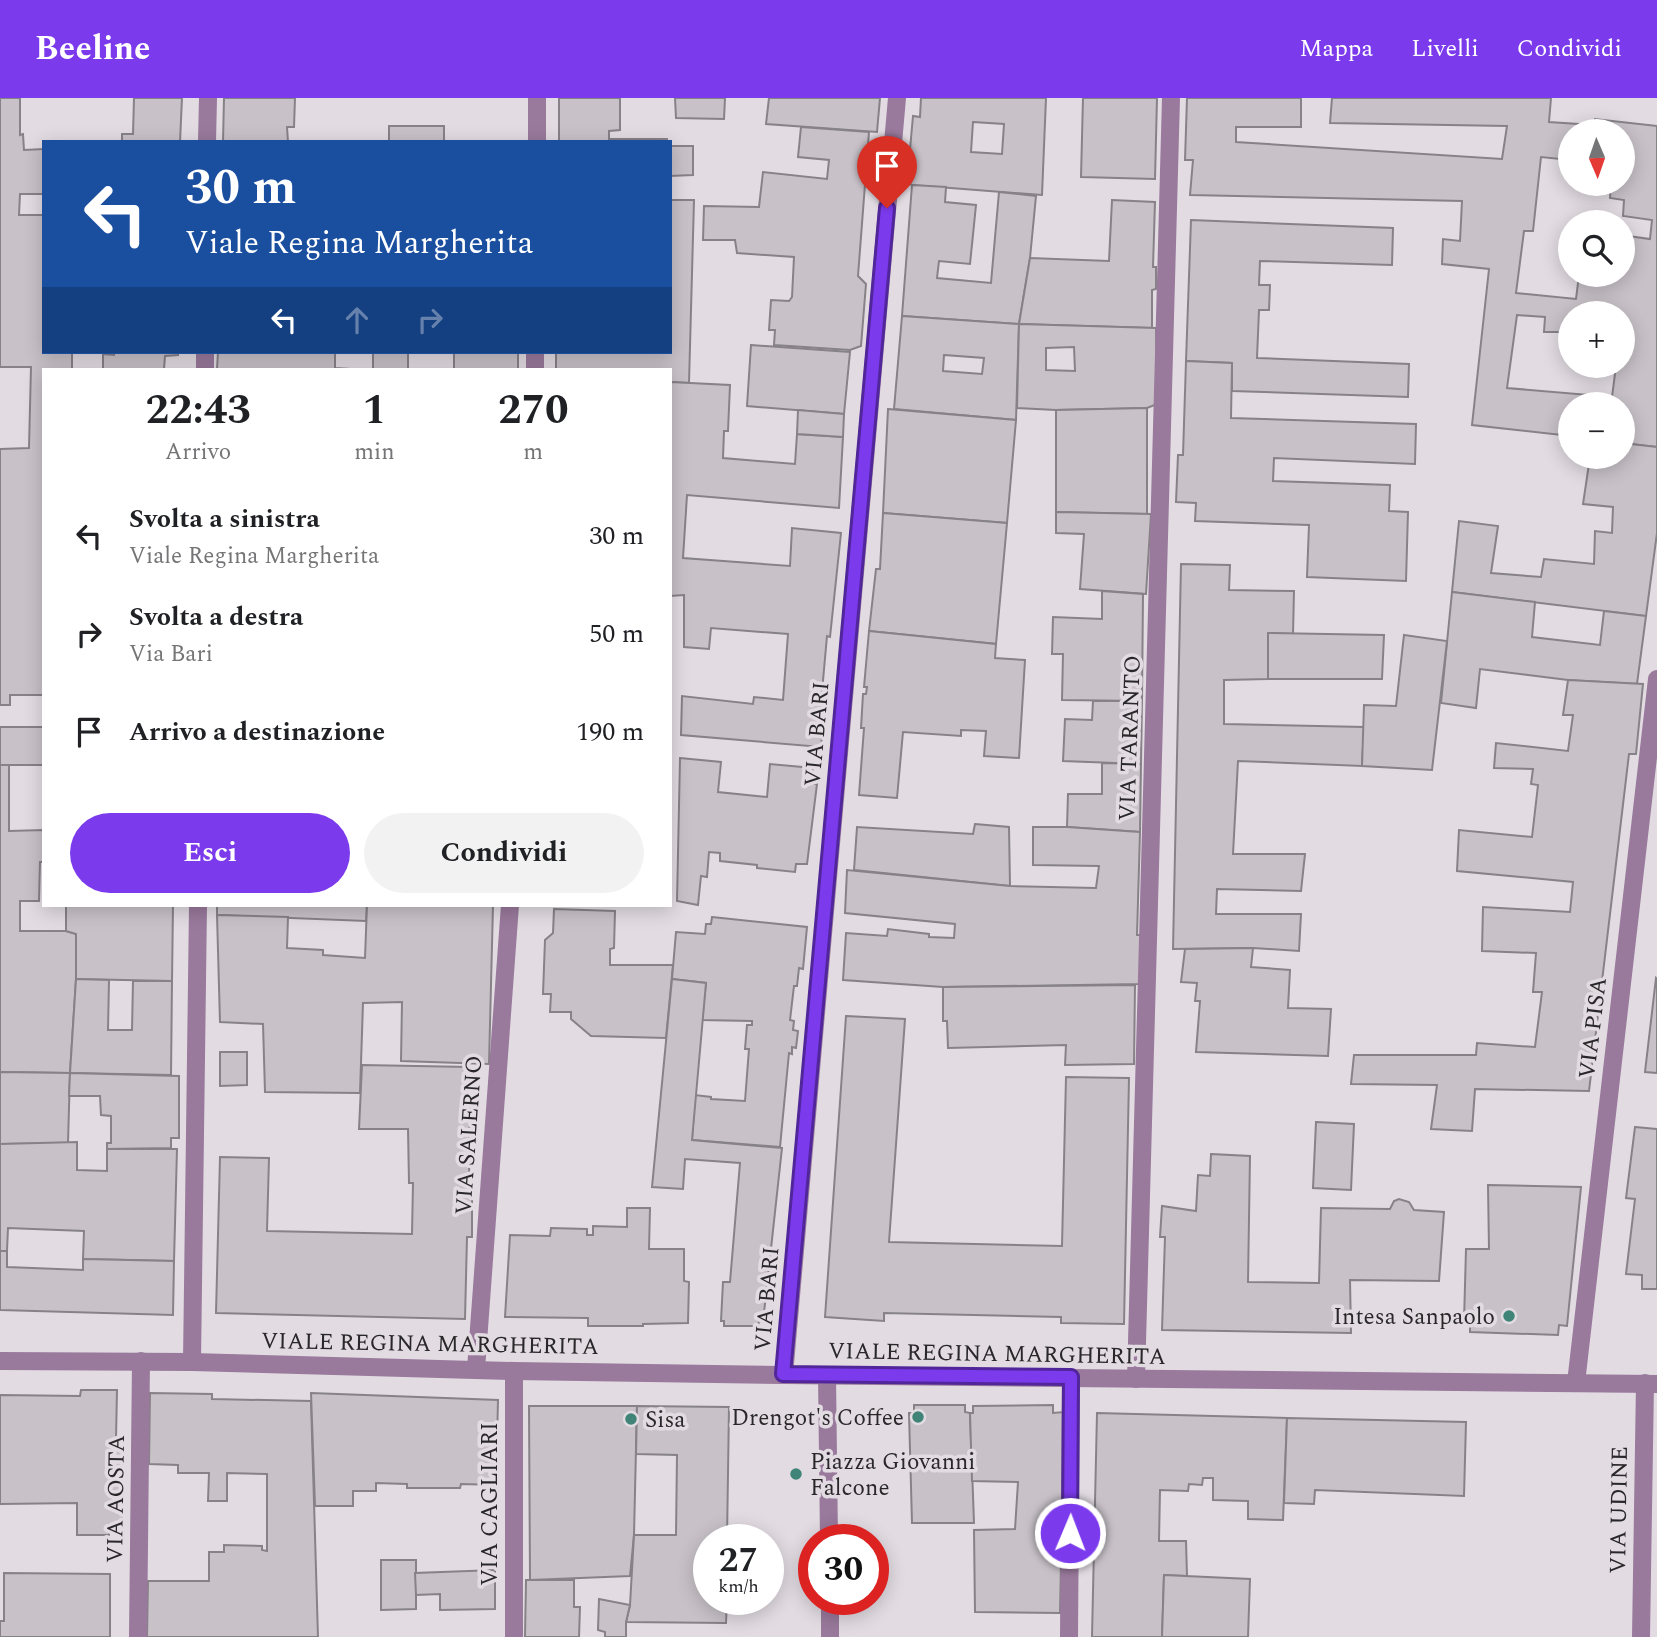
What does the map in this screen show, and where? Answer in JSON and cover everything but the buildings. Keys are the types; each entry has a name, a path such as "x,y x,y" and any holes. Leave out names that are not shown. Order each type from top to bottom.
{"street":[{"path":"207,140 208,98"},
{"path":"537,98 537,140"},
{"name":"VIA BARI","path":"783,1374 897,98"},
{"name":"VIA TARANTO","path":"1136,1379 1171,98"},
{"name":"VIA PISA","path":"1576,1383 1657,679"},
{"path":"192,1362 198,907"},
{"name":"VIA SALERNO","path":"476,1369 510,907"},
{"name":"VIALE REGINA MARGHERITA","path":"0,1361 141,1361 827,1375 1651,1384"},
{"name":"VIA AOSTA","path":"138,1637 141,1361"},
{"name":"VIA CAGLIARI","path":"514,1370 514,1637"},
{"path":"827,1375 829,1524"},
{"path":"1069,1637 1071,1377"},
{"name":"VIA UDINE","path":"1641,1637 1651,1384"},
{"path":"830,1615 830,1637"}],"place":[{"name":"Intesa Sanpaolo","path":"1509,1316"},
{"name":"Drengot's Coffee","path":"918,1417"},
{"name":"Sisa","path":"631,1419"},
{"name":"Piazza Giovanni Falcone","path":"796,1474"}],"route":[{"path":"887,208 783,1374 1071,1377 1070,1533"}]}
